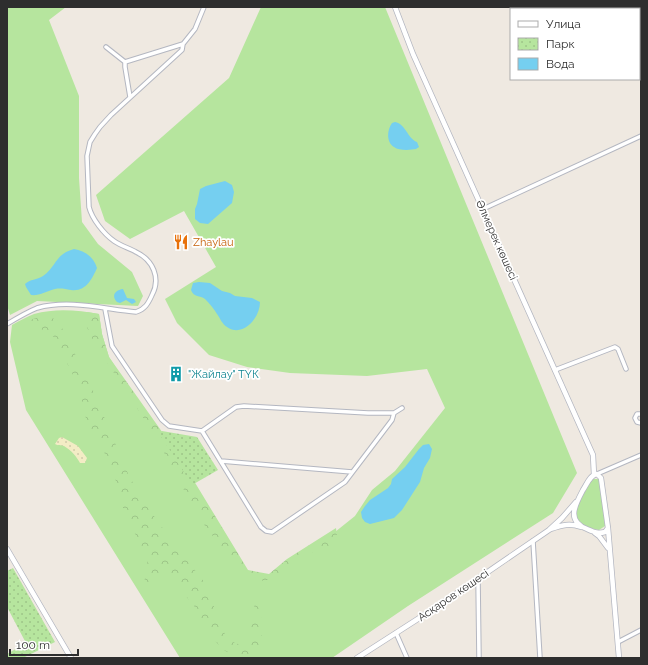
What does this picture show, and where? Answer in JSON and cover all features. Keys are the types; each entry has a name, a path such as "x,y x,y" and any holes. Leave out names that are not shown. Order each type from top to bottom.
{"street":[{"path":"7,324 27,313 45,307 72,304 136,312 146,306 155,290 155,269 148,261 136,252 112,240 94,220 89,207 87,156 90,142 100,127 182,50 183,44 195,29 204,7"},
{"name":"Әлмерек көшесі","path":"395,7 413,54 484,209 593,455 596,475 601,478 610,552"},
{"path":"125,62 183,44"},
{"path":"106,46 125,62 130,98"},
{"path":"484,209 641,136"},
{"path":"104,309 112,346 162,420 168,426 202,431 236,407 244,406 368,413 394,413 402,408"},
{"path":"555,370 615,347 618,349 626,369"},
{"path":"202,431 261,527 266,531 272,532 345,482 392,420 394,413"},
{"path":"641,414 637,414 635,418 637,422 641,423"},
{"path":"549,530 576,502 591,477 641,455"},
{"path":"221,462 352,472"},
{"path":"576,502 574,511 576,520 581,527 599,536 607,545 610,552 619,658"},
{"path":"549,530 562,525 572,524 600,533 605,532 608,528"},
{"name":"Асқаров көшесі","path":"357,658 438,606 549,530"},
{"path":"533,541 540,658"},
{"path":"7,549 71,658"},
{"path":"478,579 479,658"},
{"path":"618,642 641,630"},
{"path":"396,633 407,658"}],"green space":[{"path":"7,7 66,7 49,20 79,96 79,178 82,222 98,244 132,272 143,296 138,306 37,301 10,315 7,305"},
{"path":"261,7 385,7 577,473 553,513 408,606 332,658 180,658 26,410 10,342 12,325 34,314 42,312 58,310 83,311 99,314 102,334 109,357 249,575 272,576 320,544 355,516 372,490 395,471 445,408 427,369 367,376 290,373 247,367 209,355 177,323 165,299 216,267 184,211 130,239 105,221 96,195 229,78"},
{"path":"87,312 99,314 102,334 109,357 177,453 248,570 269,574 287,559 336,528 338,545 317,549 276,579 259,581 248,579 241,573 199,518 154,434 93,341 83,316"},
{"path":"46,314 59,322 92,388 129,476 146,505 209,588 217,618 226,636 233,642 240,645 249,637 256,596 260,595 262,636 259,651 262,658 241,658 223,650 207,631 198,611 181,590 174,578 164,576 156,584 144,584 148,558 125,515 112,467 86,419 79,387 54,337 28,321"},
{"path":"162,431 197,437 218,470 192,485 159,433"},
{"path":"592,479 599,479 601,482 605,526 599,530 589,528 584,525 579,521 577,515 579,503"},
{"path":"13,568 55,642 23,658 8,658 7,654 26,643 7,607 7,571"}],"sand":[{"path":"62,437 78,446 87,458 85,463 80,463 74,454 64,446 55,444 59,438"}],"water":[{"path":"395,122 402,125 417,142 419,147 416,149 402,150 391,145 388,132 392,123"},
{"path":"225,181 232,185 234,192 232,203 208,224 200,223 195,219 195,209 200,189"},
{"path":"74,249 82,251 88,255 96,264 97,268 88,284 81,289 76,290 57,289 31,295 25,284 43,276 63,254"},
{"path":"193,283 210,283 222,291 235,296 252,298 260,302 254,320 250,325 239,330 233,330 227,327 222,323 213,308 205,299 192,293 191,290"},
{"path":"123,289 127,298 134,299 136,302 132,304 126,300 120,303 115,300 114,296 116,292"},
{"path":"429,444 432,449 430,458 424,468 420,482 402,510 394,518 370,524 365,522 362,518 361,512 365,506 370,500 388,488 392,479 405,467 423,445"}],"place":[{"name":"Zhaylau","path":"181,242"},
{"name":"\"Жайлау\" ТҮК","path":"176,374"}]}
